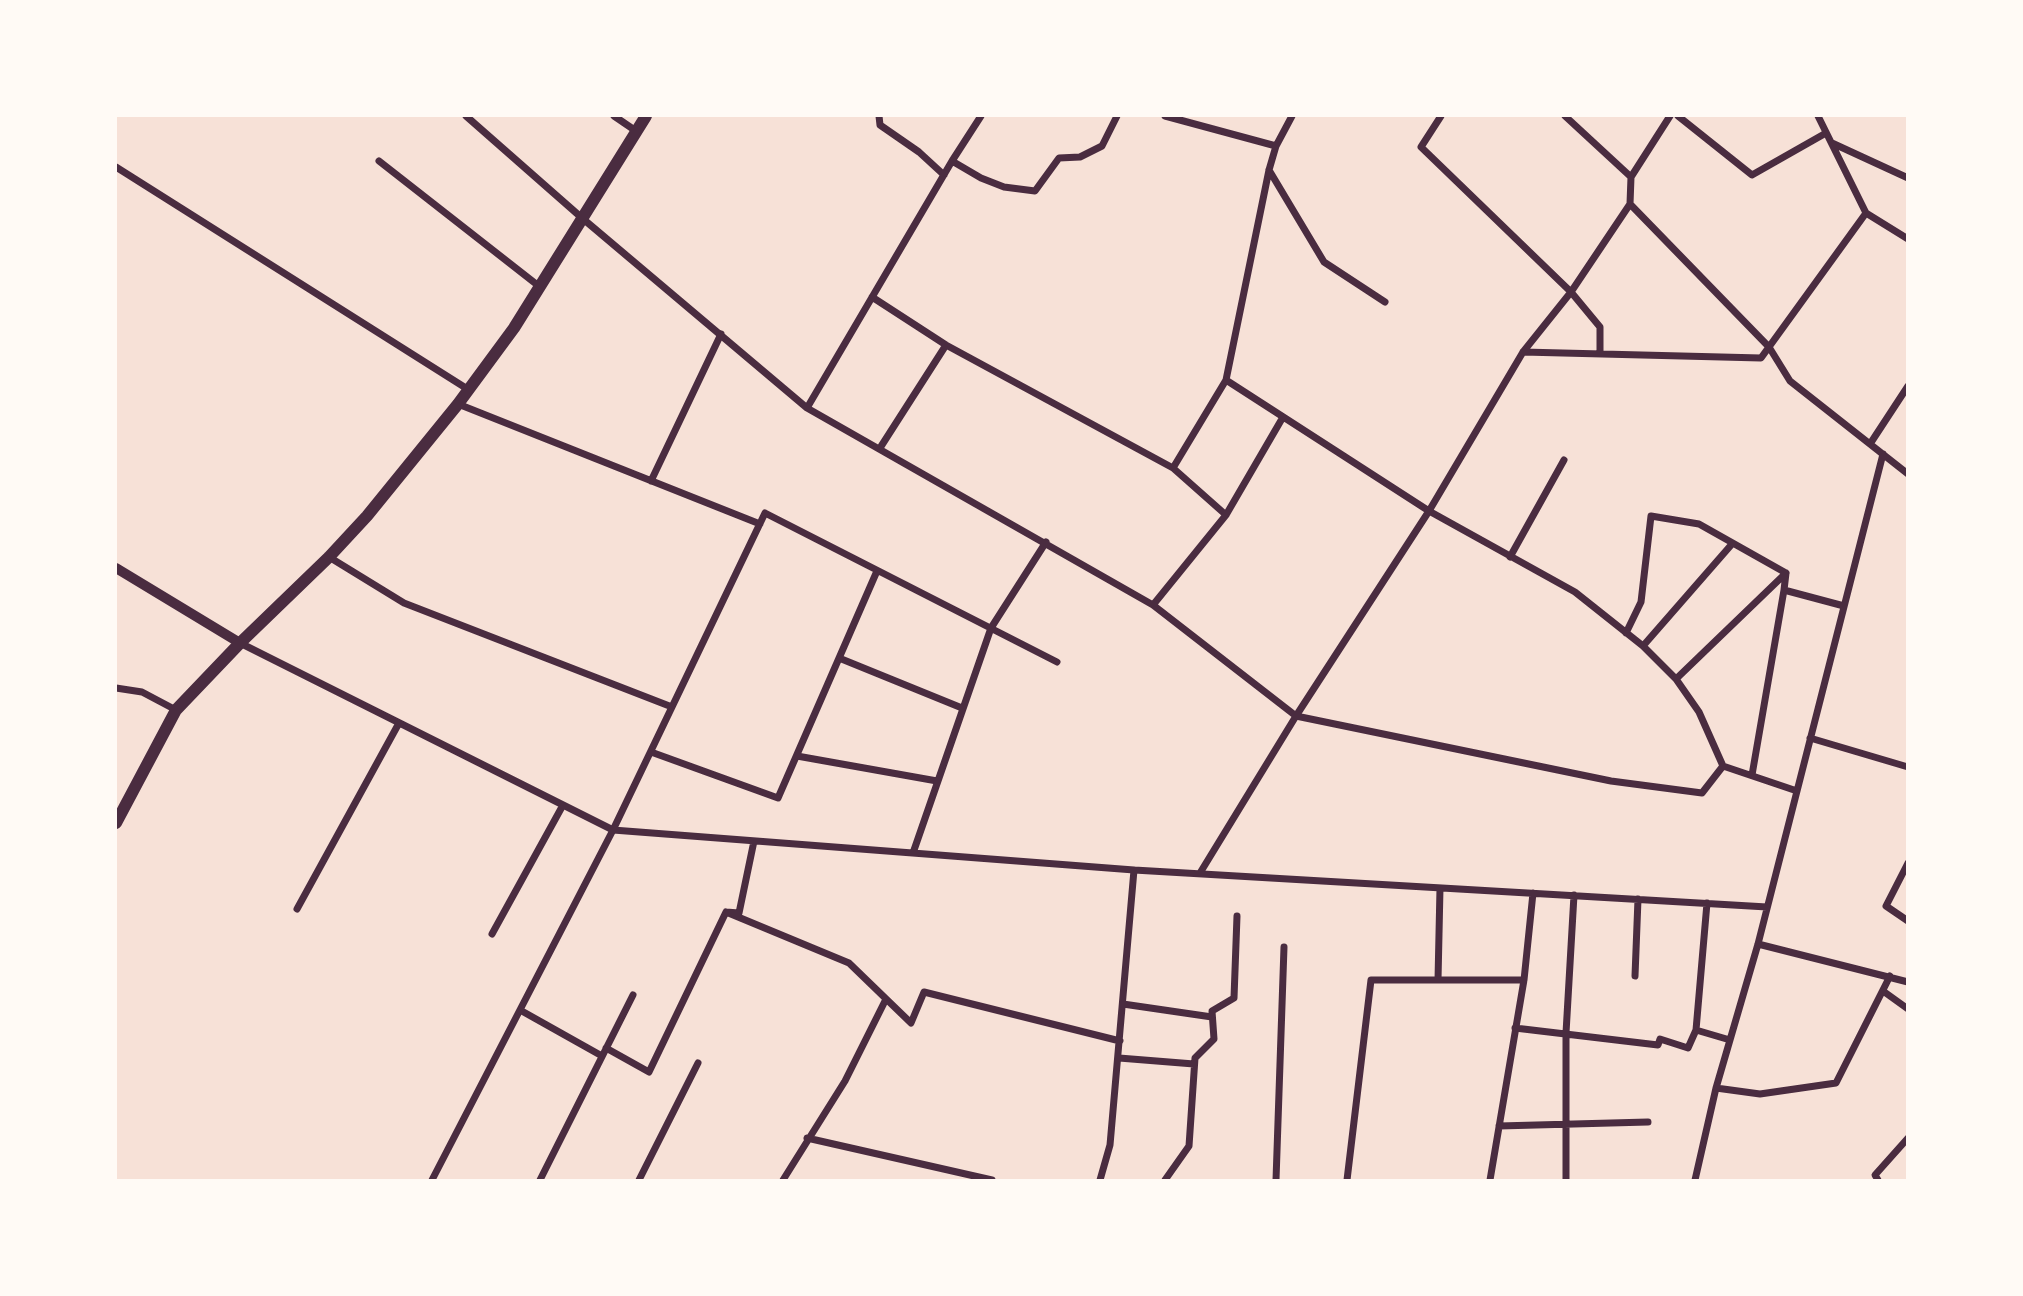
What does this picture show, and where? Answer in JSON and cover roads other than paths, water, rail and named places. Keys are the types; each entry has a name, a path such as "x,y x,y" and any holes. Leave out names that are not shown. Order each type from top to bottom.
{"main road":[{"path":"116,823 176,710 367,516 469,390 514,328 646,116"}],"street":[{"path":"466,116 807,408 1153,605 1296,716 1611,781 1702,793 1723,766"},
{"path":"614,116 636,131"},
{"path":"879,116 880,125 919,152 944,174"},
{"path":"807,408 981,116"},
{"path":"952,161 981,178 1004,187 1035,191 1059,158 1080,157 1102,146 1117,116"},
{"path":"1165,116 1276,146"},
{"path":"1172,468 1226,380 1269,170 1276,146 1292,116"},
{"path":"1441,116 1421,147 1571,292 1600,327 1600,354"},
{"path":"1565,116 1631,177"},
{"path":"1200,873 1296,716 1429,511 1523,352 1571,292 1630,204 1631,177 1670,116"},
{"path":"1678,116 1752,175 1826,133"},
{"path":"1818,116 1866,213 1908,239"},
{"path":"1831,142 1908,178"},
{"path":"379,161 540,287"},
{"path":"116,167 469,390"},
{"path":"1269,170 1324,262 1385,302"},
{"path":"1630,204 1769,348 1790,381 1908,474"},
{"path":"1523,352 1761,358 1866,213"},
{"path":"872,296 946,345 1172,468 1226,515"},
{"path":"651,481 721,334"},
{"path":"880,448 946,345"},
{"path":"1226,380 1429,511 1575,592 1643,646 1676,680 1699,712 1723,766 1797,791"},
{"path":"1870,444 1908,386"},
{"path":"458,404 760,524"},
{"path":"1153,605 1226,515 1283,417"},
{"path":"1695,1181 1716,1088 1758,944 1883,454"},
{"path":"1510,556 1564,460"},
{"path":"432,1181 613,830 765,513 1057,662"},
{"path":"1626,633 1641,602 1651,516 1699,524 1786,573"},
{"path":"914,853 990,628 1046,542"},
{"path":"1643,646 1732,544"},
{"path":"329,557 404,603 672,707"},
{"path":"116,568 240,643 613,830 1134,870 1767,907"},
{"path":"651,752 778,798 877,570"},
{"path":"1752,775 1786,573"},
{"path":"1676,680 1786,573"},
{"path":"1784,590 1844,606"},
{"path":"839,658 962,708"},
{"path":"116,688 142,692 176,710"},
{"path":"297,909 399,723"},
{"path":"1810,738 1908,768"},
{"path":"797,756 937,781"},
{"path":"492,934 563,805"},
{"path":"726,912 738,913 754,841"},
{"path":"1908,863 1886,906 1908,921"},
{"path":"1100,1181 1111,1145 1134,870"},
{"path":"1438,980 1440,888"},
{"path":"1490,1181 1524,981 1533,893"},
{"path":"1566,1181 1566,1033 1574,895"},
{"path":"1635,976 1639,899"},
{"path":"1515,1028 1658,1045 1660,1039 1688,1048 1696,1030 1707,903"},
{"path":"520,1010 649,1072 726,912"},
{"path":"726,912 849,962 911,1023 924,992 1120,1041"},
{"path":"1165,1181 1189,1146 1195,1058 1214,1039 1212,1011 1234,998 1237,916"},
{"path":"1758,944 1908,982"},
{"path":"1276,1181 1284,947"},
{"path":"1716,1088 1760,1094 1836,1083 1890,976"},
{"path":"1347,1181 1371,980 1524,981"},
{"path":"1883,991 1908,1009"},
{"path":"540,1181 632,995"},
{"path":"783,1181 807,1138 845,1081 886,999"},
{"path":"1123,1004 1212,1017"},
{"path":"1696,1030 1730,1040"},
{"path":"1119,1058 1194,1064"},
{"path":"639,1181 698,1063"},
{"path":"1499,1126 1648,1122"},
{"path":"807,1138 992,1181"},
{"path":"1878,1181 1875,1175 1908,1138"}]}
